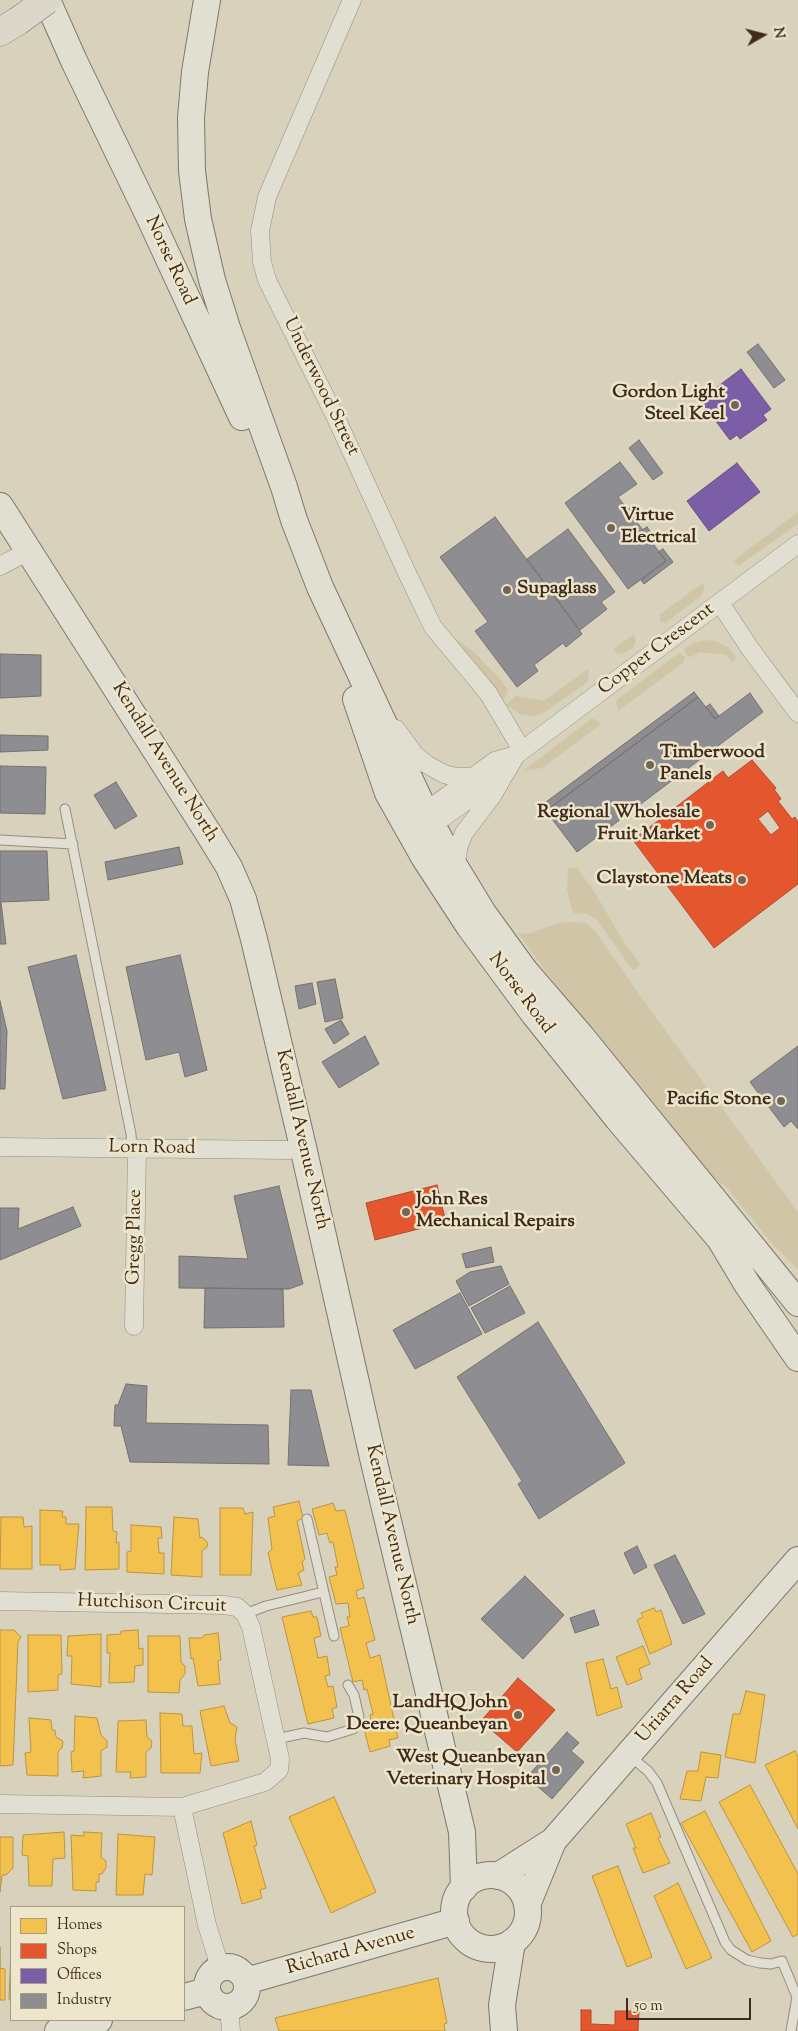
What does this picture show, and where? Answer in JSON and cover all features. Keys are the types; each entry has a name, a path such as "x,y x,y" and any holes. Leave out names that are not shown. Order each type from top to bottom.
{"highway":[{"path":"9,26 47,0"}],"main road":[{"name":"Norse Road","path":"47,0 261,459 294,520"},
{"name":"Norse Road","path":"207,0 195,72 191,118 192,171 198,218 220,304 294,520 320,587 388,793 419,825 455,867 483,913 525,972 581,1036 687,1169 798,1303"},
{"name":"Kendall Avenue North","path":"0,506 229,867 243,899 303,1147 373,1458 462,1832 464,1888"},
{"name":"Norse Road","path":"320,587 368,688 419,825 469,926 502,972 618,1118 720,1239 747,1284 798,1358"},
{"path":"687,1169 723,1193 781,1263 798,1278"},
{"path":"720,1239 798,1334"},
{"name":"Uriarra Road","path":"496,1876 553,1841 793,1566"},
{"name":"Kendall Avenue North","path":"462,1832 496,1876"},
{"name":"Uriarra Road","path":"527,1906 553,1841"},
{"path":"478,1947 499,1948 512,1942 525,1926 528,1912 527,1906 517,1886 505,1878 496,1876 478,1878 464,1888 456,1904 456,1922 464,1937 478,1947 502,2005"},
{"name":"Richard Avenue","path":"246,1981 456,1922"},
{"path":"504,2031 502,2005 512,1942"},
{"path":"220,1967 233,1967 244,1975 246,1981 246,1995 236,2005 230,2019 223,2007 195,1994 215,1970 220,1967"},
{"path":"58,2031 95,2021"}],"street":[{"name":"Underwood Street","path":"352,0 269,191 262,213 259,246 267,280 338,420 433,627 488,693 519,752"},
{"name":"Copper Crescent","path":"419,825 474,777 495,762 519,752 798,544"},
{"path":"0,566 29,551"},
{"path":"720,603 751,650 798,713"},
{"path":"368,688 418,758 444,774 456,777 474,777"},
{"name":"Copper Crescent","path":"419,825 504,774 519,752"},
{"path":"455,867 464,832 492,796 504,774"},
{"name":"Lorn Road","path":"0,1147 289,1150 303,1147"},
{"name":"Gregg Place","path":"134,1326 135,1149"},
{"name":"Hutchison Circuit","path":"0,1601 224,1605 237,1607 245,1614 251,1626 280,1763 279,1770 265,1782 182,1806 0,1804"},
{"path":"182,1806 208,1925 220,1967"}],"lane":[{"path":"65,809 135,1149"},
{"path":"0,840 73,844"},
{"path":"307,1519 334,1636"},
{"path":"245,1614 323,1592"},
{"path":"276,1739 304,1733 327,1737 353,1729 359,1716 354,1695 348,1685"},
{"path":"629,1755 648,1771 657,1782 731,1950 747,1960 760,1963 772,1964 782,1961 797,1997 791,2031"}],"shaded area":[{"path":"798,512 798,524 738,566 734,560"},
{"path":"703,583 704,589 701,596 665,623 661,622 659,615"},
{"path":"634,634 636,641 633,648 623,654 616,653 614,649"},
{"path":"453,637 473,651 502,681 508,690 505,698 502,698"},
{"path":"706,640 718,642 728,647 736,657 735,660 732,662 726,655 700,652 691,657 687,656 684,649 696,642"},
{"path":"679,653 685,657 684,662 618,711 616,702 618,699"},
{"path":"588,669 589,678 586,683 545,712 535,716 522,715 506,705 515,696 544,701"},
{"path":"591,719 601,724 542,768 523,771"},
{"path":"568,868 577,868 594,891 622,939 640,964 636,969 632,969 597,920 588,914 573,913 567,890"},
{"path":"559,923 586,923 595,931 798,1212 798,1269 775,1247 727,1188 696,1163 569,1003 518,933 528,934"}],"building: Homes":[{"path":"299,1501 303,1518 297,1521 305,1559 302,1562 304,1570 298,1573 302,1585 277,1590 268,1553 272,1549 268,1518 275,1516 273,1507"},
{"path":"333,1503 336,1511 345,1510 364,1588 356,1591 358,1599 364,1597 375,1640 366,1643 370,1658 380,1655 398,1738 389,1740 390,1746 370,1752 363,1725 371,1722 370,1715 373,1714 367,1689 364,1690 362,1680 353,1682 340,1628 349,1626 347,1617 350,1617 348,1603 336,1604 329,1577 337,1575 335,1567 338,1567 333,1542 330,1543 327,1533 319,1535 312,1509"},
{"path":"86,1507 112,1507 113,1531 117,1532 116,1543 119,1542 119,1569 85,1570"},
{"path":"220,1508 243,1508 245,1514 253,1512 251,1575 220,1575"},
{"path":"40,1510 63,1511 62,1517 66,1517 66,1524 79,1524 75,1569 60,1570 60,1565 40,1565"},
{"path":"1,1517 23,1517 24,1527 32,1526 32,1569 0,1569"},
{"path":"174,1517 198,1519 200,1538 202,1537 208,1543 207,1547 202,1551 202,1577 171,1575"},
{"path":"131,1525 161,1527 162,1538 158,1538 159,1553 164,1553 164,1574 127,1572 127,1552 131,1551"},
{"path":"654,1608 656,1612 661,1610 672,1644 650,1654 637,1620 643,1617 641,1613"},
{"path":"311,1611 313,1617 317,1617 321,1636 314,1638 318,1658 327,1656 330,1675 325,1676 328,1687 333,1686 337,1707 332,1709 334,1718 308,1724 282,1617"},
{"path":"0,1630 14,1630 21,1637 18,1642 13,1765 0,1766"},
{"path":"138,1630 139,1649 143,1648 143,1665 135,1666 134,1682 109,1683 110,1653 107,1653 107,1635 121,1634 121,1631"},
{"path":"218,1633 221,1660 218,1661 220,1684 198,1686 193,1658 191,1659 189,1638 202,1638 204,1635"},
{"path":"101,1634 101,1687 71,1684 72,1656 67,1656 68,1636"},
{"path":"28,1635 61,1635 62,1674 58,1675 58,1690 28,1692"},
{"path":"148,1636 180,1636 181,1662 185,1666 185,1674 180,1680 179,1693 148,1692"},
{"path":"643,1646 650,1664 639,1669 642,1679 627,1685 616,1657"},
{"path":"603,1659 611,1689 617,1687 622,1707 597,1716 586,1663"},
{"path":"746,1691 765,1695 755,1763 725,1757 733,1714 740,1714"},
{"path":"224,1706 230,1723 237,1727 235,1739 239,1761 211,1766 200,1711"},
{"path":"160,1713 182,1714 183,1726 192,1726 194,1754 202,1753 200,1773 161,1773"},
{"path":"75,1716 97,1718 101,1735 107,1741 107,1747 101,1751 101,1776 83,1778 84,1771 72,1772 71,1752 74,1751"},
{"path":"29,1718 51,1720 52,1730 55,1730 56,1737 63,1741 62,1748 58,1752 58,1776 27,1775 25,1753 31,1752"},
{"path":"146,1720 147,1737 152,1741 151,1748 146,1752 146,1777 130,1778 131,1772 116,1772 118,1721"},
{"path":"795,1751 798,1757 798,1829 765,1765"},
{"path":"701,1752 721,1755 718,1778 706,1777 701,1801 680,1799 687,1771 698,1771"},
{"path":"750,1785 798,1874 798,1934 793,1937 719,1802"},
{"path":"334,1797 376,1892 331,1913 289,1817"},
{"path":"705,1811 771,1941 752,1952 681,1823"},
{"path":"651,1813 661,1837 658,1838 670,1863 643,1873 633,1848 636,1848 626,1824"},
{"path":"251,1821 257,1845 254,1846 266,1888 260,1890 262,1898 242,1904 223,1833"},
{"path":"64,1832 65,1858 53,1859 52,1886 29,1886 28,1856 22,1855 23,1835"},
{"path":"84,1832 102,1833 101,1857 106,1861 106,1868 102,1874 99,1874 99,1882 96,1882 96,1891 73,1890 71,1835 84,1836"},
{"path":"118,1834 155,1837 152,1875 145,1874 143,1895 116,1895"},
{"path":"0,1837 13,1837 13,1868 6,1875 2,1875 0,1892"},
{"path":"618,1866 652,1957 627,1967 592,1876"},
{"path":"678,1883 712,1958 686,1969 654,1896"},
{"path":"0,1968 5,1969 5,2000 0,2000"},
{"path":"438,1978 447,2023 444,2024 445,2031 279,2031 275,2018"}],"building: Shops":[{"path":"752,760 776,788 774,789 781,799 778,801 792,819 795,817 798,822 798,884 714,948 633,840 723,771 728,778","holes":["768,811 780,828 771,835 758,819"]},
{"name":"John Res Mechanical Repairs","path":"437,1185 446,1222 375,1240 366,1203"},
{"name":"LandHQ John Deere: Queanbeyan","path":"518,1678 555,1710 517,1752 481,1721"},
{"path":"581,2010 591,2010 591,2024 615,2025 615,2011 639,2011 638,2031 581,2031"}],"building: Offices":[{"name":"Gordon Light Steel Keel","path":"741,369 771,409 763,415 767,420 740,439 737,435 730,440 700,400"},
{"path":"737,463 760,492 709,531 687,501"}],"building: Industry":[{"path":"758,344 785,380 774,388 747,352"},
{"path":"639,440 663,473 653,480 629,448"},
{"name":"Virtue Electrical","path":"620,462 637,484 618,497 666,561 628,589 565,503"},
{"path":"631,506 639,517 635,520 627,509"},
{"name":"Supaglass","path":"495,517 582,634 566,647 563,643 534,665 538,671 517,687 475,631 488,622 440,557"},
{"path":"647,527 655,538 650,541 642,530"},
{"path":"568,529 615,592 601,602 607,609 580,630 527,559"},
{"path":"663,549 673,562 644,584 641,580 666,561 658,552"},
{"path":"0,654 41,655 41,696 0,698"},
{"path":"694,692 698,697 546,811 542,805"},
{"name":"Timberwood Panels","path":"750,693 763,712 577,852 546,811 698,697 715,719"},
{"path":"710,704 719,716 715,719 706,707"},
{"path":"0,735 48,736 48,750 0,752"},
{"path":"0,766 46,767 45,814 0,813"},
{"path":"116,782 137,816 115,829 94,795"},
{"path":"179,847 183,864 108,880 105,862"},
{"path":"0,851 47,851 49,900 1,902 6,944 0,944"},
{"path":"76,955 106,1090 63,1099 28,967"},
{"path":"180,955 207,1070 185,1077 179,1052 146,1060 126,967"},
{"path":"335,979 343,1018 325,1022 317,982"},
{"path":"312,983 316,1004 299,1009 295,986"},
{"path":"0,1001 7,1031 5,1089 0,1089"},
{"path":"341,1020 349,1034 334,1044 325,1029"},
{"path":"365,1036 379,1064 339,1088 322,1062"},
{"name":"Pacific Stone","path":"798,1046 798,1129 791,1121 784,1127 750,1082"},
{"path":"279,1186 303,1284 289,1289 179,1288 179,1256 248,1259 234,1196"},
{"path":"73,1207 81,1226 0,1260 0,1208 19,1208 18,1229"},
{"path":"491,1247 494,1262 466,1268 462,1254"},
{"path":"501,1266 509,1284 469,1306 456,1281 470,1272"},
{"path":"510,1286 525,1313 485,1333 471,1308"},
{"path":"205,1288 283,1289 284,1327 204,1328"},
{"path":"460,1293 482,1334 415,1369 393,1330"},
{"path":"538,1322 625,1463 539,1519 518,1484 522,1481 457,1377"},
{"path":"126,1384 147,1386 146,1423 268,1425 269,1464 130,1462 121,1426 114,1426 115,1405 118,1405"},
{"path":"291,1390 311,1390 329,1466 288,1465"},
{"path":"637,1546 647,1567 634,1574 624,1553"},
{"path":"675,1555 705,1614 683,1624 654,1565"},
{"path":"525,1576 564,1615 523,1659 481,1619"},
{"path":"594,1610 599,1625 575,1633 570,1618"},
{"name":"West Queanbeyan Veterinary Hospital","path":"567,1732 579,1743 571,1751 584,1762 552,1799 527,1777"}],"place":[{"name":"Gordon Light Steel Keel","path":"735,405"},
{"name":"Virtue Electrical","path":"611,528"},
{"name":"Supaglass","path":"507,590"},
{"name":"Timberwood Panels","path":"650,765"},
{"name":"Regional Wholesale Fruit Market","path":"710,825"},
{"name":"Claystone Meats","path":"742,880"},
{"name":"Pacific Stone","path":"781,1101"},
{"name":"John Res Mechanical Repairs","path":"406,1212"},
{"name":"LandHQ John Deere: Queanbeyan","path":"518,1715"},
{"name":"West Queanbeyan Veterinary Hospital","path":"556,1770"}]}
